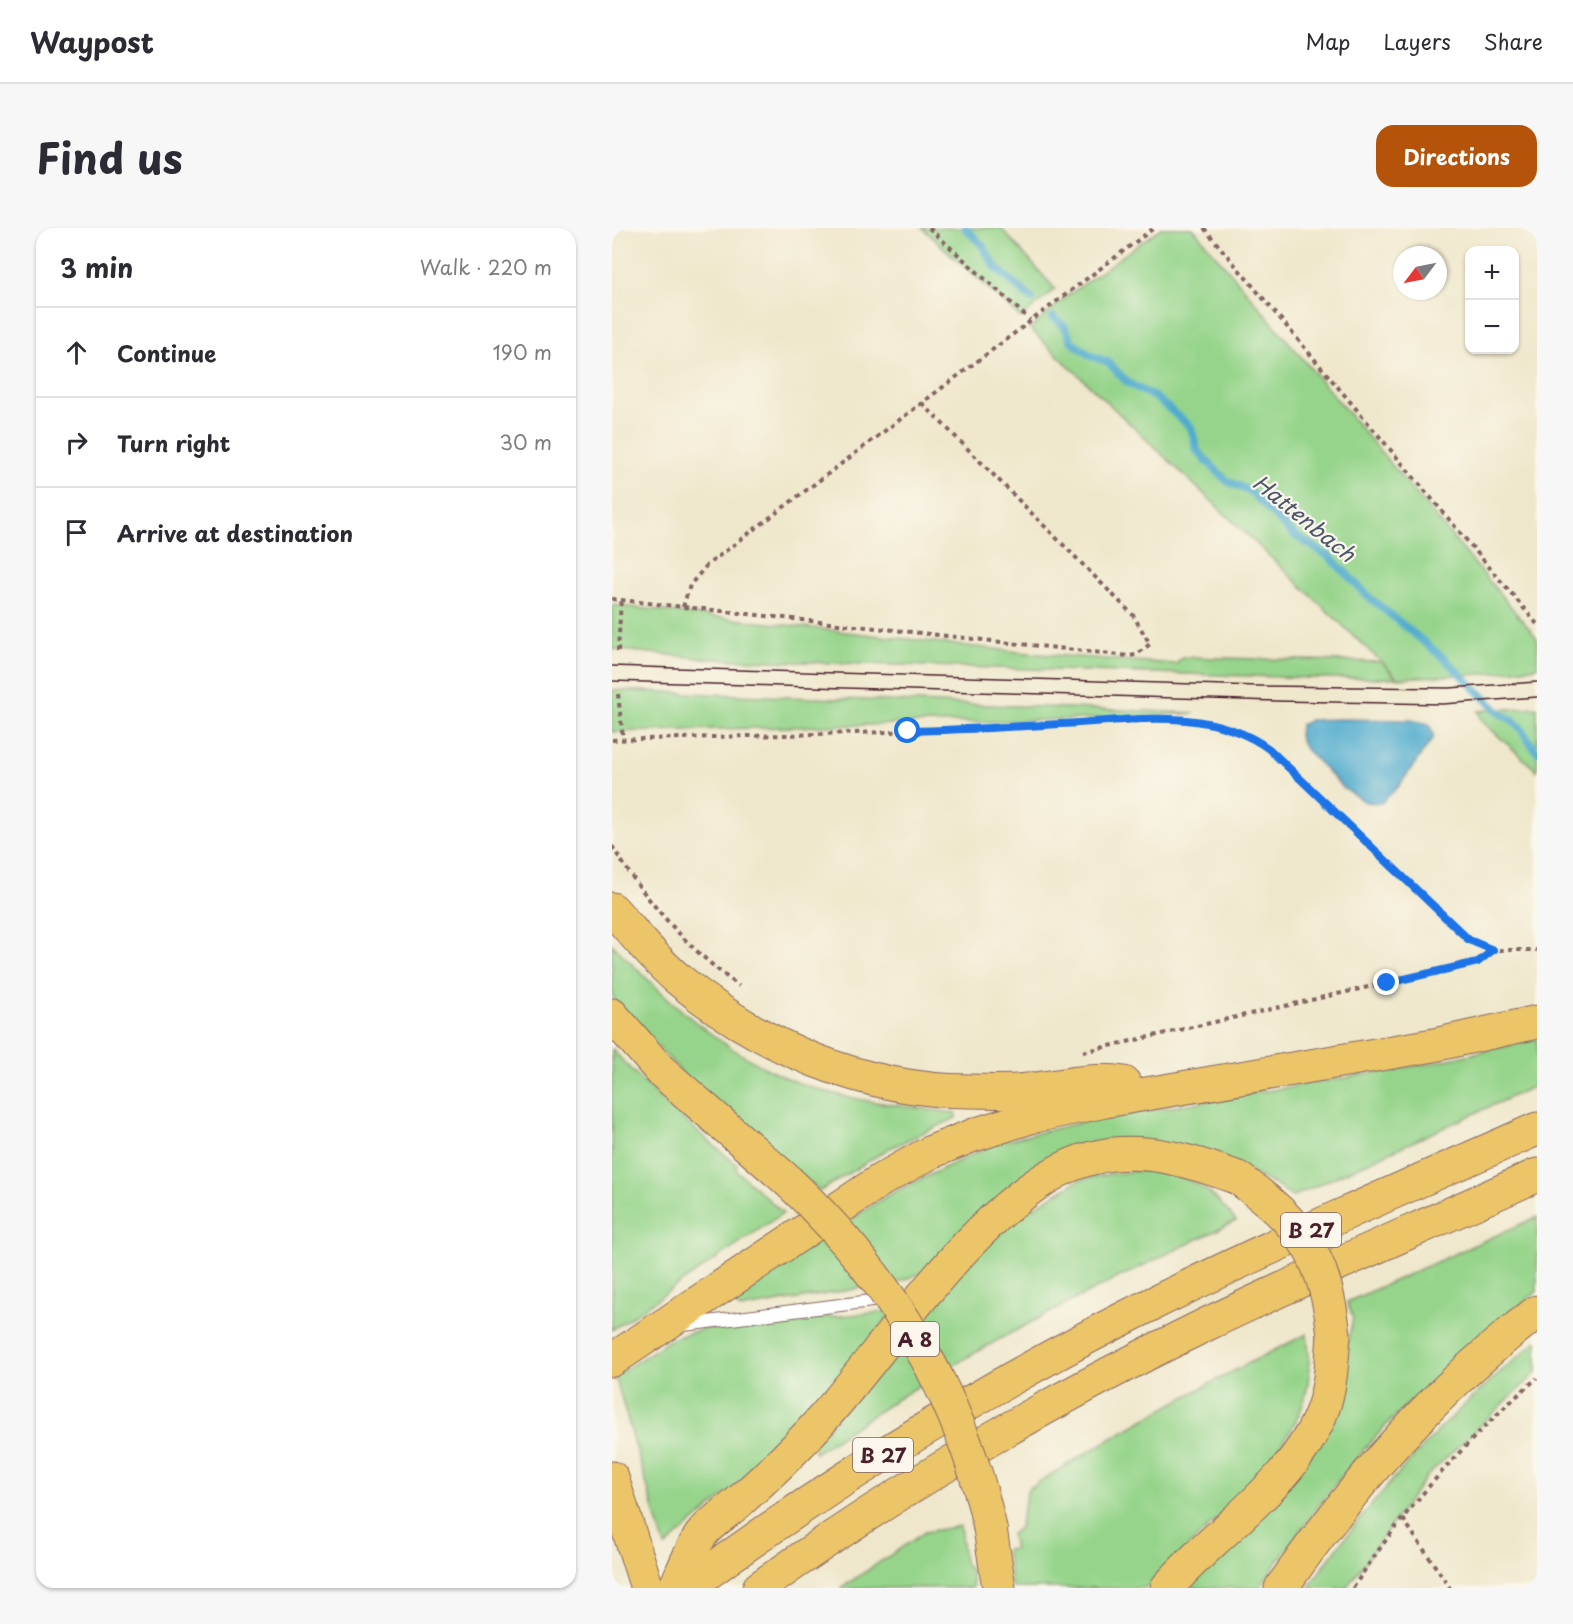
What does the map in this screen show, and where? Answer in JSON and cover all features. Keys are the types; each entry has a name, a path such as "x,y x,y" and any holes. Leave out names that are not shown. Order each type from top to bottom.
{"highway":[{"path":"612,909 684,984 761,1038 810,1059 856,1074 947,1091 1016,1091 1106,1080 1174,1090"},
{"name":"A 8","path":"612,1015 660,1070 788,1181 850,1244 904,1318 946,1394 965,1435 981,1486 999,1588"},
{"path":"612,1360 799,1233 881,1180 931,1152 1030,1117 1434,1045 1537,1022"},
{"name":"B 27","path":"687,1588 884,1454 1088,1338 1321,1225 1537,1129"},
{"path":"675,1588 702,1534 742,1499 824,1418 931,1287 1011,1201 1040,1183 1091,1158 1119,1153 1180,1159 1238,1178 1278,1210 1308,1245 1326,1284 1334,1335 1331,1371 1323,1409 1305,1444 1248,1509 1167,1588"},
{"name":"B 27","path":"759,1588 920,1482 1089,1384 1260,1299 1537,1175"},
{"path":"1281,1588 1356,1486 1401,1435 1443,1393 1537,1312"},
{"path":"612,1478 647,1588"},
{"path":"985,1588 990,1528"}],"lane":[{"path":"646,1338 693,1323 909,1296 931,1287"}],"path":[{"path":"929,228 1030,320"},
{"path":"683,607 690,585 707,565 1154,228"},
{"path":"1204,228 1537,624"},
{"path":"612,599 1129,656 1136,655 1150,644 1133,615 921,402"},
{"path":"618,651 621,599"},
{"path":"618,694 622,738"},
{"path":"612,740 956,730 1166,719 1213,724 1236,731 1269,749 1469,940 1493,950 1537,950"},
{"path":"612,846 638,886 669,922 703,956 742,988"},
{"path":"1082,1052 1478,962 1493,950"},
{"path":"1353,1588 1403,1519 1478,1433 1537,1378"},
{"path":"1403,1519 1450,1588"}],"green space":[{"path":"922,228 1001,228 1055,289 1021,318"},
{"path":"1161,228 1193,228 1537,638 1537,667 1483,674 1398,678 1030,329 1067,296"},
{"path":"612,605 1038,654 1176,664 1182,657 1382,662 1396,678 1311,678 709,659 612,649"},
{"path":"612,690 1195,713 1112,718 612,732"},
{"path":"1537,707 1537,771 1482,721 1478,711"},
{"path":"612,944 700,1025 723,1043 774,1072 802,1084 839,1095 878,1103 956,1113 956,1118 888,1149 820,1191 699,1091 615,1000 612,995"},
{"path":"1537,1039 1537,1085 1292,1197 1245,1169 1102,1145 929,1270 901,1281 740,1309 729,1300 888,1195 996,1143 1082,1122 1432,1063"},
{"path":"612,1049 657,1095 737,1165 736,1170 783,1213 612,1330"},
{"path":"1148,1170 1178,1176 1198,1185 1216,1198 1236,1221 1110,1282 987,1346 907,1393 815,1453 813,1446 980,1250 1024,1213 1079,1180"},
{"path":"1537,1217 1537,1292 1453,1361 1384,1427 1328,1494 1259,1588 1185,1588 1340,1376 1353,1318 1347,1302"},
{"path":"893,1311 783,1445 665,1547 615,1376 671,1339 703,1329"},
{"path":"1307,1334 1308,1386 1297,1418 1282,1444 1262,1471 1238,1497 1145,1588 1012,1588 1006,1550 1014,1549 1011,1534 1019,1528 1028,1489 1165,1408"},
{"path":"1537,1341 1537,1372 1426,1477 1346,1588 1308,1588 1360,1519 1414,1456 1472,1397"},
{"path":"960,1526 964,1562 971,1572 973,1588 841,1588 925,1532"}],"water":[{"path":"1310,720 1411,720 1429,724 1434,737 1399,786 1381,803 1366,802 1344,789 1304,747 1299,736 1300,725"}],"waterway":[{"name":"Hattenbach","path":"965,228 982,245 995,267 1032,299"},
{"name":"Hattenbach","path":"1053,317 1064,326 1072,342 1091,356 1108,362 1128,383 1156,398 1191,427 1197,451 1227,481 1251,492 1294,535 1330,557 1370,598 1446,660 1501,714 1514,722 1537,751"}],"tram line":[{"path":"612,666 1258,686 1449,688 1537,682"},
{"path":"612,681 1443,704 1537,697"}],"route":[{"path":"908,731 1166,719 1213,724 1250,737 1269,749 1469,940 1493,950 1488,957 1478,962 1387,983"}]}
